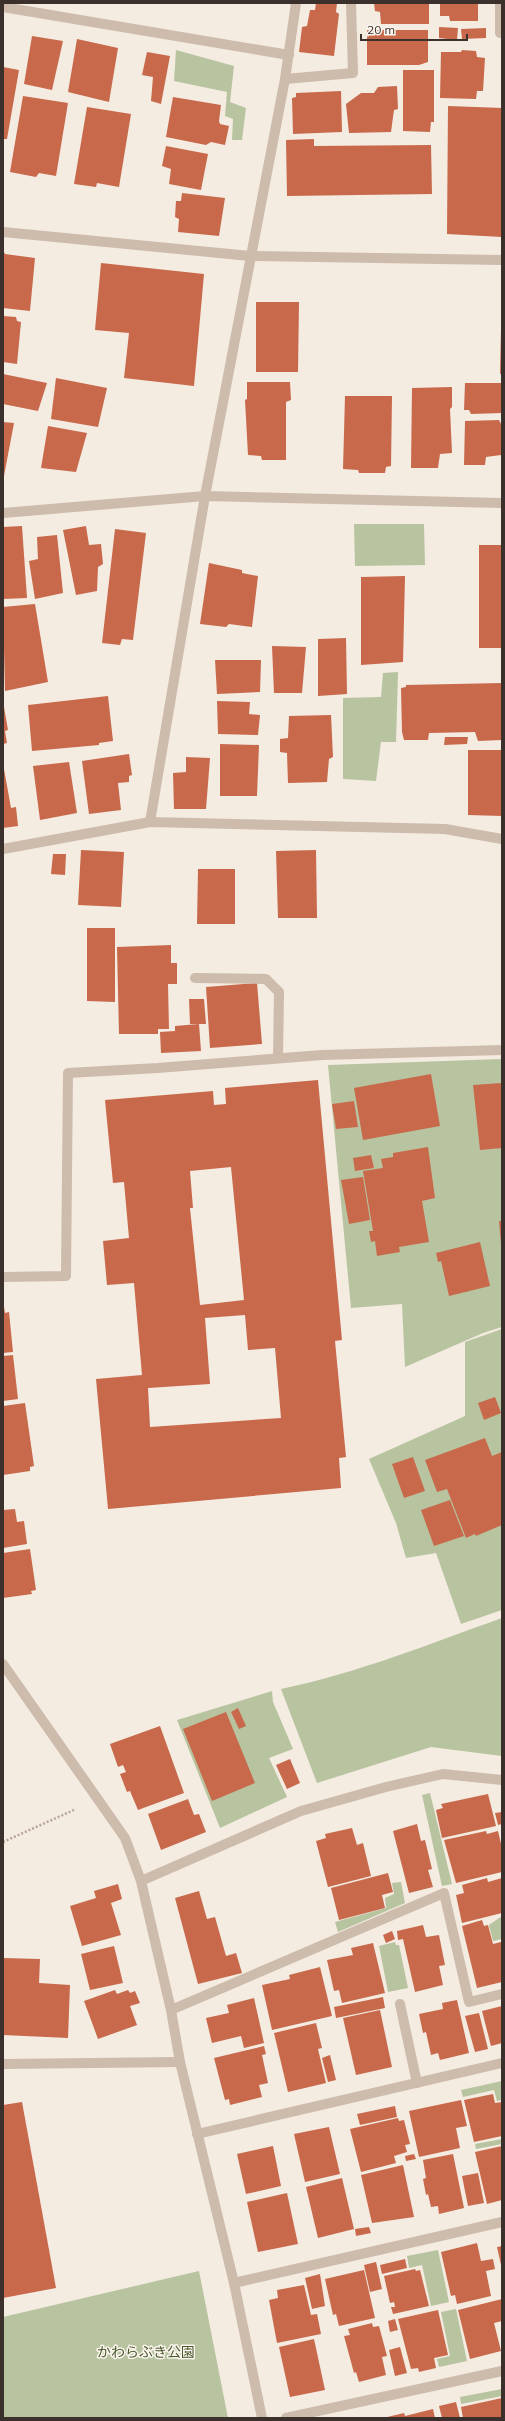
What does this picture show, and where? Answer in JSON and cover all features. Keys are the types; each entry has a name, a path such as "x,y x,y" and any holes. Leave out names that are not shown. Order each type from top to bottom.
{"street":[{"path":"150,822 205,496 285,79 296,3"},
{"path":"285,79 353,73 351,3"},
{"path":"500,3 500,33"},
{"path":"3,7 289,55"},
{"path":"3,232 250,256 502,260"},
{"path":"3,513 205,496 502,503"},
{"path":"3,849 150,822 445,829 502,839"},
{"path":"195,978 266,979 279,992 278,1058"},
{"path":"3,1277 66,1276 68,1073 322,1055 502,1050"},
{"path":"3,1664 100,1798 126,1838 141,1881 171,2010 180,2062 234,2282 262,2418"},
{"path":"141,1881 301,1811 386,1787 443,1774 502,1780"},
{"path":"171,2010 444,1893 469,2002 502,1994"},
{"path":"400,2004 417,2083"},
{"path":"3,2064 180,2062"},
{"path":"197,2134 502,2063"},
{"path":"234,2282 502,2222"},
{"path":"286,2418 502,2371"}],"path":[{"path":"3,1842 100,1798"}],"green space":[{"path":"176,50 234,66 230,102 246,108 242,140 232,140 233,119 225,116 227,92 174,81"},
{"path":"354,524 424,524 425,565 355,566"},
{"path":"398,672 396,742 381,742 376,781 343,779 343,698 381,697 383,673"},
{"path":"502,1059 502,1327 483,1333 405,1367 402,1304 351,1308 328,1065"},
{"path":"502,1329 502,1610 461,1624 436,1553 406,1558 396,1523 369,1459 465,1416 465,1342"},
{"path":"502,1618 502,1756 431,1747 317,1783 281,1689 338,1675 420,1648"},
{"path":"272,1691 273,1702 293,1749 269,1758 287,1797 220,1828 177,1720"},
{"path":"430,1793 452,1884 442,1886 422,1795"},
{"path":"401,1882 405,1903 338,1932 335,1922 386,1908 385,1898 394,1894 392,1883"},
{"path":"502,1916 502,1939 493,1941 489,1925"},
{"path":"395,1942 396,1945 399,1945 408,1988 388,1992 379,1946"},
{"path":"502,2081 502,2100 497,2101 494,2090 463,2097 461,2090"},
{"path":"502,2139 502,2144 476,2149 475,2144"},
{"path":"438,2250 449,2302 431,2306 422,2265 409,2268 407,2256"},
{"name":"かわらぶき公園","path":"199,2271 228,2418 3,2418 3,2317"},
{"path":"456,2309 467,2361 439,2367 437,2359 450,2356 441,2312"},
{"path":"502,2389 502,2396 461,2404 460,2397"}],"building":[{"path":"316,3 337,3 336,12 339,14 334,56 299,52 302,27 307,26 310,10 315,10"},
{"path":"374,3 429,3 429,24 381,24 380,12 375,11"},
{"path":"440,3 478,3 478,21 450,21 449,16 440,16"},
{"path":"439,27 458,28 457,40 439,38"},
{"path":"486,28 486,38 462,39 461,29"},
{"path":"367,30 428,30 428,62 419,65 367,65"},
{"path":"32,36 63,41 52,90 24,84"},
{"path":"77,39 118,48 109,102 68,92"},
{"path":"462,50 476,51 477,57 485,58 483,91 477,91 476,99 440,98 441,52 461,52"},
{"path":"147,52 170,56 161,104 151,101 153,77 142,75"},
{"path":"3,67 19,70 7,139 3,139"},
{"path":"403,70 434,70 434,122 431,122 430,132 403,131"},
{"path":"397,86 398,109 394,110 391,132 349,133 346,104 361,93 374,93 378,87"},
{"path":"341,91 342,132 293,134 292,98 296,97 296,93"},
{"path":"23,96 68,103 56,176 39,173 36,177 10,172"},
{"path":"173,97 221,105 220,124 229,126 225,145 211,142 206,145 166,137"},
{"path":"448,106 502,108 502,237 447,234"},
{"path":"87,107 131,114 119,187 97,183 96,187 74,184"},
{"path":"314,139 314,146 431,145 432,194 287,196 286,140"},
{"path":"166,146 208,154 201,190 169,184 171,169 162,166"},
{"path":"182,193 225,198 219,236 178,232 179,219 175,217 176,201 181,201"},
{"path":"3,250 5,254 35,258 30,311 3,308"},
{"path":"101,263 204,274 194,386 124,378 129,333 95,330"},
{"path":"256,302 299,302 298,372 256,372"},
{"path":"3,316 16,317 17,321 21,322 17,364 3,362"},
{"path":"501,330 502,374 500,374"},
{"path":"3,374 47,383 38,411 3,404"},
{"path":"56,378 107,388 98,427 51,419"},
{"path":"247,382 290,382 291,400 286,402 286,460 262,460 261,456 248,455 245,400 247,399"},
{"path":"465,383 501,383 502,413 471,414 469,410 464,410"},
{"path":"452,387 452,407 450,409 452,453 440,454 438,468 411,468 412,388"},
{"path":"345,396 392,396 391,466 386,467 385,473 359,473 358,470 343,469"},
{"path":"499,420 502,426 501,455 486,457 485,465 464,465 465,421"},
{"path":"3,422 14,423 4,476 3,476"},
{"path":"48,426 87,433 76,472 41,468"},
{"path":"22,526 27,598 3,599 3,527"},
{"path":"86,526 89,545 101,544 103,564 98,567 97,591 76,595 63,530"},
{"path":"115,529 146,533 133,640 122,639 120,645 102,643"},
{"path":"57,535 63,593 35,599 29,561 38,559 37,537"},
{"path":"479,545 502,545 502,648 479,648"},
{"path":"209,563 242,570 242,573 258,576 252,627 229,624 226,627 200,624"},
{"path":"405,576 403,662 361,665 361,577"},
{"path":"35,604 48,682 5,691 3,607"},
{"path":"346,638 347,694 318,696 318,639"},
{"path":"272,646 306,647 302,693 274,693"},
{"path":"215,660 261,660 260,692 217,694"},
{"path":"502,683 502,740 478,741 475,732 429,733 428,740 404,740 402,732 401,688 406,687 406,685"},
{"path":"108,696 113,741 99,743 99,745 32,751 28,705"},
{"path":"217,701 250,702 249,714 260,715 258,735 218,734"},
{"path":"4,707 8,730 5,731 7,743 3,744"},
{"path":"331,715 333,757 329,759 327,782 288,783 287,753 280,752 280,739 288,738 289,716"},
{"path":"445,737 468,737 467,744 444,745"},
{"path":"220,744 259,745 257,796 220,796"},
{"path":"468,750 502,750 502,816 468,815"},
{"path":"129,754 132,775 129,776 129,782 118,783 121,810 89,814 82,761"},
{"path":"186,757 210,758 206,809 174,809 173,773 186,772"},
{"path":"69,762 77,813 40,820 33,766"},
{"path":"4,769 11,808 16,807 18,826 3,828"},
{"path":"81,850 124,852 121,907 78,905"},
{"path":"316,850 317,918 278,918 276,851"},
{"path":"53,854 66,854 65,875 51,874"},
{"path":"198,869 235,869 235,924 197,924"},
{"path":"87,928 115,928 115,1002 87,1001"},
{"path":"171,945 171,963 177,963 177,984 168,984 169,1029 158,1029 158,1034 119,1034 117,947"},
{"path":"257,983 262,1044 210,1048 206,987"},
{"path":"189,999 204,999 206,1024 190,1024"},
{"path":"199,1024 201,1051 161,1053 160,1032 175,1031 175,1026"},
{"path":"431,1074 440,1126 363,1140 354,1088"},
{"path":"318,1080 342,1340 335,1341 346,1457 339,1458 341,1488 108,1509 96,1379 142,1375 134,1283 107,1285 103,1241 129,1238 124,1182 113,1183 105,1100 213,1091 214,1105 226,1104 225,1088","holes":["231,1167 244,1300 200,1305 190,1208 193,1208 190,1171","245,1315 248,1350 275,1348 281,1418 150,1427 148,1388 210,1384 205,1318"]},
{"path":"502,1083 502,1148 480,1150 473,1085"},
{"path":"354,1101 358,1127 336,1129 332,1104"},
{"path":"428,1147 435,1198 422,1201 429,1242 399,1247 400,1252 377,1256 375,1241 371,1242 369,1231 373,1231 363,1171 383,1168 381,1159 393,1157 393,1153"},
{"path":"371,1155 374,1168 355,1171 353,1158"},
{"path":"363,1177 370,1220 349,1224 341,1180"},
{"path":"499,1221 502,1221 502,1244 501,1244"},
{"path":"480,1242 490,1286 449,1296 441,1261 438,1262 436,1253"},
{"path":"3,1301 5,1313 9,1312 13,1352 3,1353"},
{"path":"13,1355 18,1399 3,1401 3,1356"},
{"path":"495,1397 501,1413 484,1420 478,1403"},
{"path":"25,1403 34,1466 30,1467 30,1471 3,1475 3,1406"},
{"path":"485,1438 492,1456 502,1452 502,1525 476,1536 475,1534 466,1538 447,1489 437,1492 425,1460"},
{"path":"413,1457 425,1491 404,1498 392,1464"},
{"path":"450,1500 464,1536 434,1546 421,1510"},
{"path":"15,1509 17,1522 24,1521 27,1544 3,1548 3,1510"},
{"path":"30,1549 36,1590 31,1591 32,1594 3,1598 3,1553"},
{"path":"238,1708 246,1726 239,1729 231,1712"},
{"path":"226,1712 255,1783 212,1801 183,1729"},
{"path":"160,1726 184,1793 138,1810 130,1791 127,1792 120,1774 126,1772 123,1765 118,1767 110,1744"},
{"path":"290,1759 300,1783 287,1789 276,1765"},
{"path":"488,1794 496,1826 442,1838 436,1810 443,1808 441,1804"},
{"path":"188,1799 194,1815 199,1814 206,1832 161,1850 148,1814"},
{"path":"502,1812 502,1824 498,1825 495,1813"},
{"path":"417,1824 421,1841 425,1840 432,1869 428,1870 433,1887 409,1893 393,1831"},
{"path":"352,1828 357,1845 363,1843 371,1876 328,1887 316,1841 326,1838 325,1834"},
{"path":"486,1831 487,1834 498,1831 502,1848 502,1872 456,1883 444,1840"},
{"path":"388,1873 393,1892 382,1895 385,1908 339,1920 331,1888"},
{"path":"487,1878 488,1882 502,1878 502,1913 462,1923 456,1895 464,1893 462,1885"},
{"path":"118,1884 122,1899 111,1903 121,1935 82,1946 70,1906 96,1898 94,1891"},
{"path":"199,1891 207,1919 215,1917 226,1956 236,1953 242,1973 198,1984 175,1898"},
{"path":"482,1920 484,1926 488,1925 493,1944 501,1942 502,1982 477,1988 462,1926"},
{"path":"423,1925 426,1937 439,1935 445,1965 439,1966 443,1985 415,1992 403,1939 398,1940 397,1931"},
{"path":"392,1931 395,1939 386,1943 383,1935"},
{"path":"373,1943 385,1993 342,2003 339,1990 334,1991 327,1960 353,1955 351,1948"},
{"path":"114,1946 123,1983 90,1990 81,1954"},
{"path":"3,1958 40,1959 39,1983 70,1985 68,2038 3,2035"},
{"path":"320,1967 332,2016 272,2030 262,1985 290,1979 289,1975"},
{"path":"115,1990 117,1994 128,1990 130,1993 135,1991 140,2003 130,2006 137,2025 98,2039 84,2001"},
{"path":"383,1997 385,2008 336,2018 334,2007"},
{"path":"254,1998 264,2043 244,2048 241,2036 212,2043 206,2018 229,2013 227,2005"},
{"path":"457,2000 469,2053 440,2060 438,2053 431,2055 426,2032 423,2033 419,2014 443,2009 442,2003"},
{"path":"502,2006 502,2043 491,2046 482,2011"},
{"path":"380,2010 392,2067 356,2075 343,2018"},
{"path":"479,2013 488,2049 475,2052 465,2016"},
{"path":"316,2023 322,2048 318,2049 326,2083 288,2092 274,2033"},
{"path":"264,2046 266,2054 262,2055 268,2083 259,2085 262,2097 230,2105 229,2099 225,2100 214,2058"},
{"path":"330,2055 336,2080 328,2082 322,2058"},
{"path":"493,2094 495,2103 502,2102 502,2136 474,2142 464,2100"},
{"path":"461,2100 467,2126 456,2128 460,2148 419,2157 409,2111"},
{"path":"22,2102 56,2288 3,2298 3,2105"},
{"path":"395,2106 397,2117 360,2125 357,2114"},
{"path":"398,2118 399,2121 404,2120 410,2144 405,2145 407,2152 394,2156 396,2163 361,2172 350,2129"},
{"path":"329,2127 340,2174 305,2182 294,2134"},
{"path":"273,2146 281,2186 246,2194 237,2154"},
{"path":"502,2146 502,2200 487,2204 475,2152"},
{"path":"414,2154 416,2159 406,2161 405,2156"},
{"path":"453,2154 464,2208 439,2214 438,2206 431,2207 428,2194 426,2195 423,2179 426,2178 423,2160"},
{"path":"403,2165 414,2217 372,2223 361,2175"},
{"path":"478,2173 484,2203 468,2206 462,2176"},
{"path":"342,2178 354,2229 318,2238 306,2187"},
{"path":"287,2193 298,2244 258,2252 247,2202"},
{"path":"369,2227 371,2233 356,2236 355,2229"},
{"path":"477,2243 481,2261 493,2259 495,2269 486,2271 491,2296 457,2304 455,2295 451,2296 441,2252"},
{"path":"502,2246 502,2265 501,2265 497,2247"},
{"path":"405,2259 407,2268 382,2274 380,2265"},
{"path":"376,2262 382,2289 370,2292 364,2265"},
{"path":"415,2269 416,2271 420,2270 429,2306 393,2314 391,2307 395,2307 394,2302 390,2303 384,2276"},
{"path":"364,2270 375,2318 339,2326 336,2314 333,2315 325,2279"},
{"path":"320,2274 325,2306 312,2309 305,2278"},
{"path":"304,2285 311,2315 317,2314 321,2334 277,2343 269,2300 278,2298 277,2290"},
{"path":"502,2299 502,2321 494,2323 501,2351 470,2359 458,2310"},
{"path":"438,2310 448,2355 434,2358 436,2368 419,2372 418,2368 411,2369 398,2319"},
{"path":"395,2319 398,2330 390,2332 388,2321"},
{"path":"372,2323 373,2327 379,2326 387,2356 382,2357 386,2375 359,2382 356,2372 354,2373 344,2336 350,2335 348,2329"},
{"path":"314,2339 325,2390 290,2397 279,2347"},
{"path":"400,2347 407,2373 395,2376 389,2350"},
{"path":"502,2398 502,2418 463,2418 461,2407"},
{"path":"456,2402 460,2418 442,2418 439,2406"},
{"path":"433,2409 435,2418 383,2418 404,2413 405,2416"}]}
